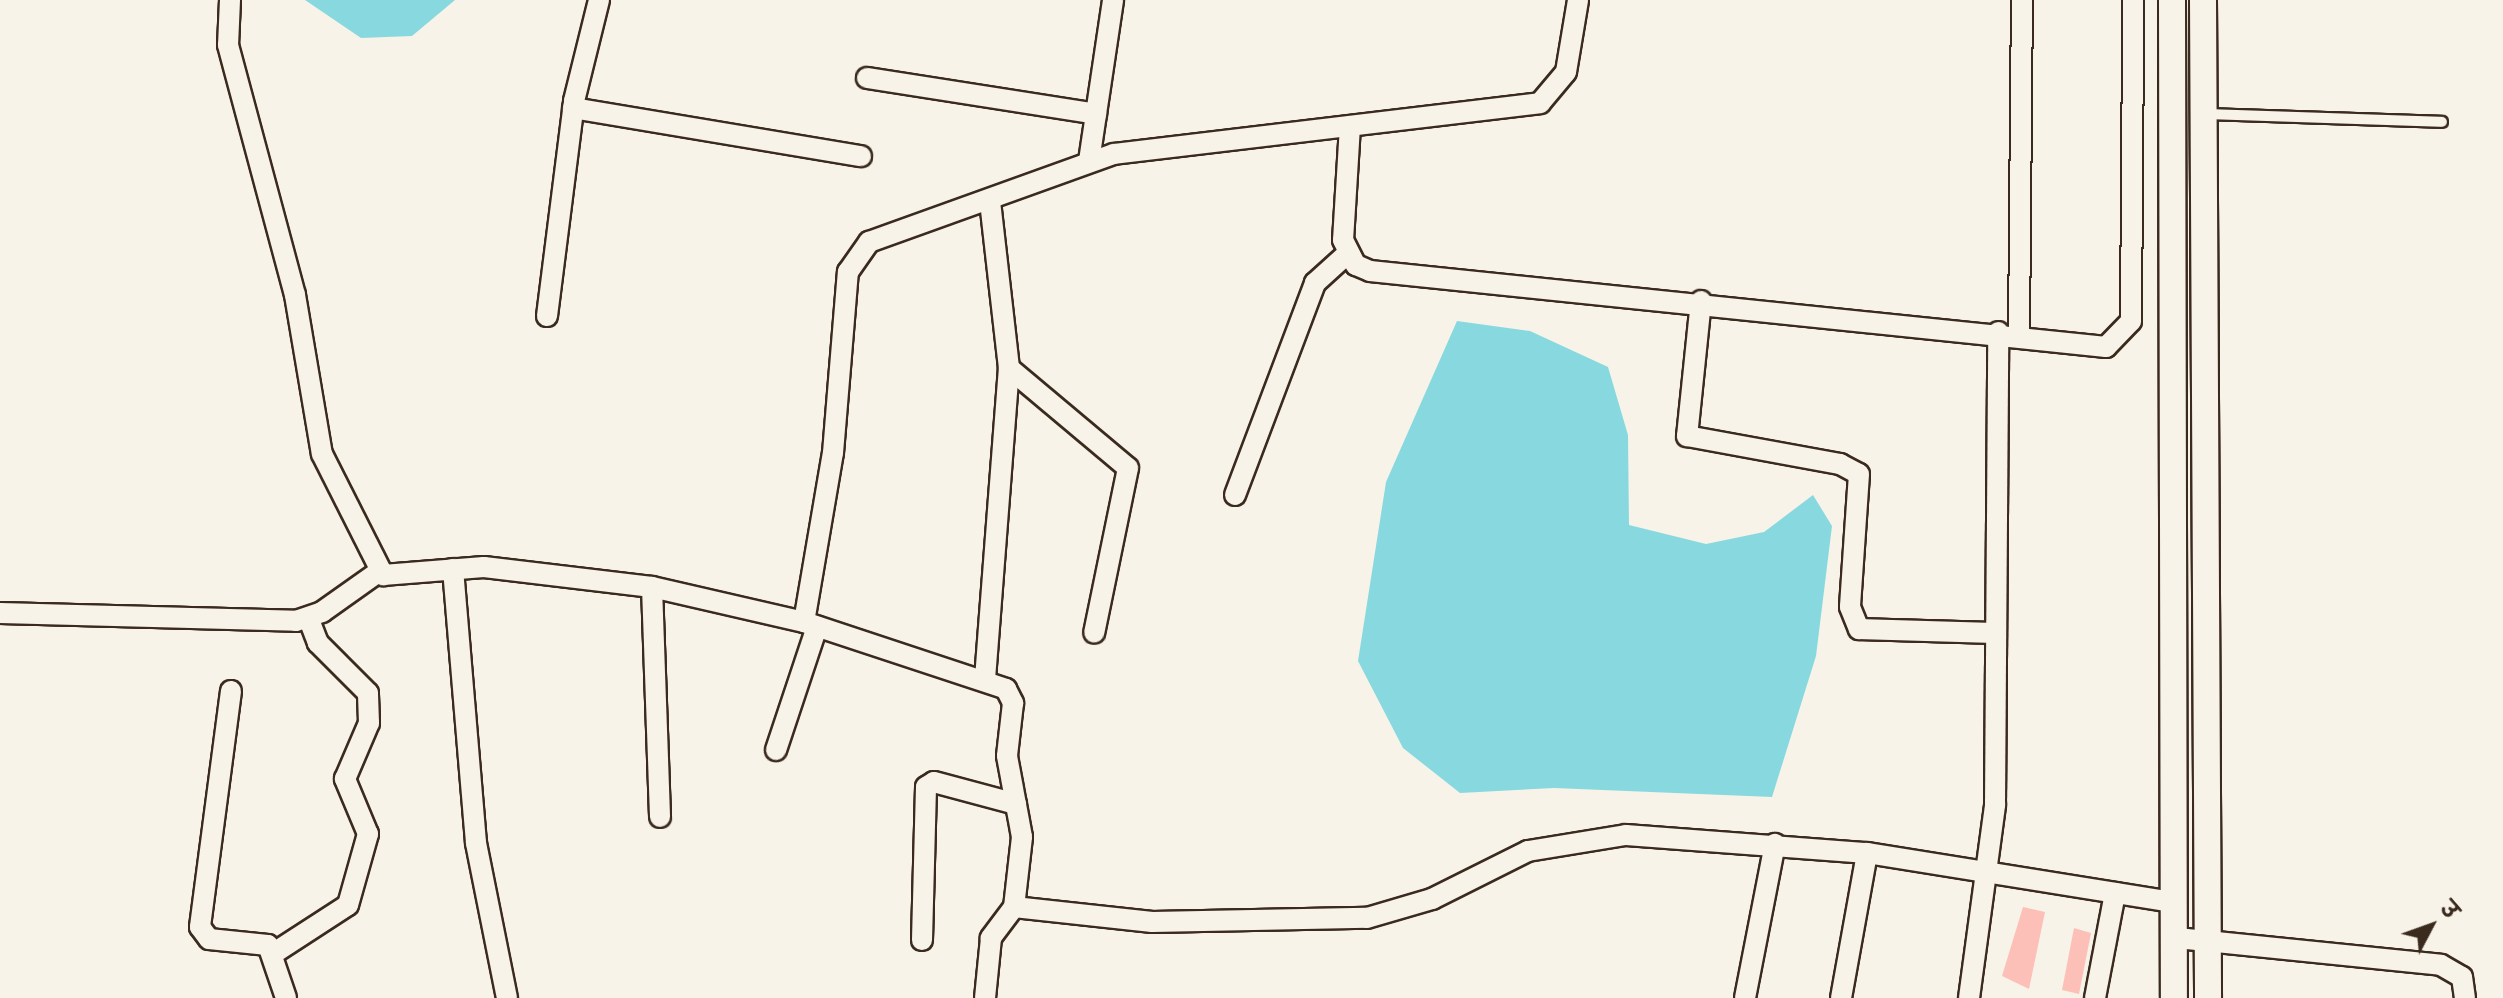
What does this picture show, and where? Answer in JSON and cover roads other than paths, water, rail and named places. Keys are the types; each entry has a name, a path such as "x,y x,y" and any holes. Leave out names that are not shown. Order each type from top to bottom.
{"street":[{"path":"230,0 228,45 295,295 322,454 380,571 392,579 453,569 652,587 810,624 985,679 1012,696 1007,756 1022,837 1014,907 991,938 985,998"},
{"path":"547,316 573,108 599,0"},
{"path":"1089,161 1113,0"},
{"path":"776,750 810,624 833,453 852,260 887,235 990,202 1089,161 1540,103 1566,72 1578,0"},
{"path":"2019,335 2022,0"},
{"path":"1347,254 1370,271 1701,301 1998,332 2106,347 2127,331 2133,0"},
{"path":"2172,0 2174,902 2177,938 2174,998"},
{"path":"2203,0 2201,114 2208,998"},
{"path":"867,78 1096,114"},
{"path":"573,108 861,156"},
{"path":"1235,495 1315,283 1347,254 1350,126"},
{"path":"985,679 1009,368 990,202"},
{"path":"1701,301 1687,436 1840,464 1859,474 1850,607 1859,629 1993,633"},
{"path":"1969,998 1990,873 1998,332"},
{"path":"1009,368 1128,468 1094,633"},
{"path":"453,569 476,843 507,998"},
{"path":"0,613 309,619 380,571"},
{"path":"652,587 660,817"},
{"path":"274,953 348,905 368,834 345,779 369,723 368,693 318,643 309,619"},
{"path":"231,691 200,927 209,939 262,942 274,953 286,998"},
{"path":"922,940 926,787 934,782 1016,804"},
{"path":"1014,907 1152,922 1367,918 1432,899 1528,851 1573,838 1775,844 1867,853 2174,902"},
{"path":"1745,998 1775,844"},
{"path":"1841,998 1867,853"},
{"path":"2095,998 2115,893"},
{"path":"2177,938 2441,965 2462,977 2465,998"}],"lane":[{"path":"2201,114 2442,122"}],"water":[{"path":"305,0 455,0 412,36 361,38"},
{"path":"1457,321 1530,331 1608,367 1628,435 1629,525 1706,544 1764,532 1813,495 1832,526 1816,656 1772,797 1554,788 1460,793 1403,748 1358,661 1386,482"}]}
